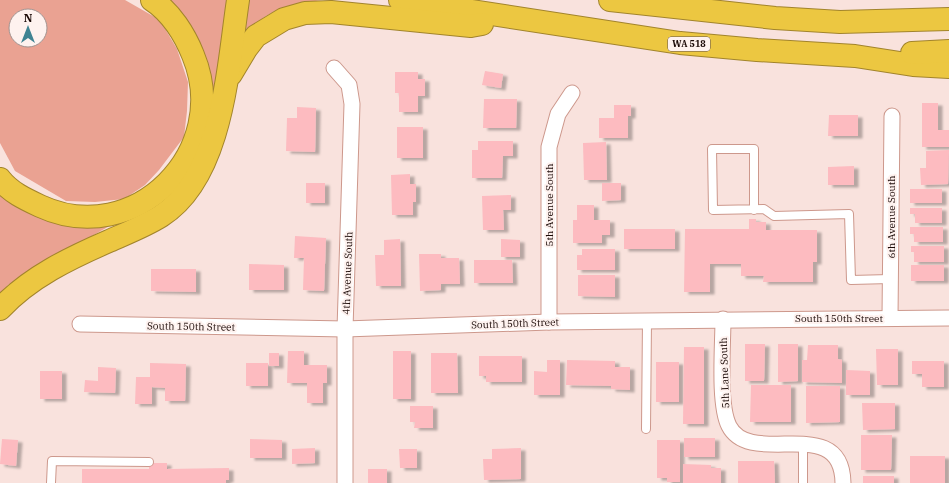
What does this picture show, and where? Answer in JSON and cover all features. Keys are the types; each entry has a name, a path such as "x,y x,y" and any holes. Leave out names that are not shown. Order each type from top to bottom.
{"highway":[{"path":"0,179 22,198 45,209 66,216 101,217 132,208 165,186 185,162 196,141 202,116 203,93 199,69 188,42 177,24 152,0"},
{"path":"0,310 25,288 61,262 162,216 194,183 206,162 214,138 225,83 238,0"},
{"name":"WA 518","path":"400,0 680,43 757,50 855,56 949,50"},
{"path":"610,0 775,18 840,22 949,19"},
{"path":"225,83 256,36 284,19 305,13 331,12 471,26 524,19"},
{"path":"855,56 913,65 949,67"}],"street":[{"name":"4th Avenue South","path":"334,68 349,85 352,104 345,328 345,483"},
{"name":"5th Avenue South","path":"549,322 550,147 558,114 572,93"},
{"name":"6th Avenue South","path":"890,318 892,116"},
{"name":"South 150th Street","path":"80,324 345,328 648,320 949,318"},
{"name":"5th Lane South","path":"723,319 723,390 725,416 735,434 748,441 760,444 818,445 834,457 839,465 843,483"}],"lane":[{"path":"754,210 754,150 712,149 713,210 754,210 764,209 774,216 849,214 851,280 890,279"},
{"path":"646,429 648,320"},
{"path":"803,444 803,483"},
{"path":"51,483 52,461 149,462"}],"shaded area":[{"path":"0,0 125,0 160,20 177,49 188,82 187,111 184,137 159,170 145,185 124,199 95,202 66,201 15,171 0,143"},
{"path":"163,0 232,0 212,117"},
{"path":"243,0 315,0 329,2 301,4 278,10 258,22 239,41"},
{"path":"0,191 45,218 69,226 111,225 8,285 0,294"}],"building":[{"path":"485,71 503,74 501,88 482,85"},
{"path":"395,72 418,72 418,79 425,79 425,96 418,96 418,112 399,112 399,93 395,93"},
{"path":"484,99 517,99 516,128 483,128"},
{"path":"922,103 938,103 938,130 949,130 949,147 922,147"},
{"path":"614,105 631,105 631,116 628,116 628,138 599,138 599,118 614,118"},
{"path":"297,107 316,108 315,152 286,151 287,118 297,118"},
{"path":"829,115 858,115 858,136 828,136"},
{"path":"397,127 423,127 423,158 397,158"},
{"path":"478,141 513,141 513,156 503,156 502,178 472,178 472,150 478,150"},
{"path":"606,142 607,180 584,180 583,143"},
{"path":"949,150 948,184 921,185 920,168 926,168 926,151"},
{"path":"854,166 854,185 828,185 828,167"},
{"path":"410,174 410,184 416,184 416,202 413,202 413,215 392,215 391,175"},
{"path":"306,183 325,183 325,203 306,203"},
{"path":"602,183 621,183 621,200 602,201"},
{"path":"910,189 942,189 942,203 910,203"},
{"path":"511,195 511,210 503,210 504,230 483,230 482,196"},
{"path":"577,205 594,205 594,220 610,220 610,235 602,235 602,243 573,243 573,220 577,220"},
{"path":"910,208 942,208 942,223 915,223 915,214 910,214"},
{"path":"749,219 756,219 756,222 766,222 766,230 817,230 817,262 813,262 813,282 763,282 764,276 741,276 741,264 710,264 710,292 684,292 685,229 749,229"},
{"path":"910,227 943,227 943,242 914,242 914,234 910,234"},
{"path":"624,229 675,229 675,249 624,249"},
{"path":"295,236 326,238 324,291 303,290 304,258 294,258"},
{"path":"400,239 401,286 376,286 375,255 384,255 384,240"},
{"path":"501,239 520,240 520,257 501,257"},
{"path":"911,246 944,246 944,262 914,262 914,252 911,252"},
{"path":"582,249 615,249 615,270 577,270 577,255 582,255"},
{"path":"419,254 441,254 441,258 459,258 460,284 441,284 441,290 420,291"},
{"path":"474,260 512,260 513,283 474,283"},
{"path":"249,264 284,265 284,290 249,290"},
{"path":"911,265 944,265 944,281 911,281"},
{"path":"151,269 196,269 196,292 151,291"},
{"path":"578,275 615,275 615,297 578,296"},
{"path":"745,344 765,344 764,381 745,381"},
{"path":"778,344 798,344 798,381 778,382"},
{"path":"808,345 838,345 838,359 842,360 842,383 802,382 802,360 807,360"},
{"path":"684,347 704,347 704,424 683,424"},
{"path":"876,349 898,349 898,385 877,385"},
{"path":"288,351 304,351 304,365 327,365 327,383 323,383 323,403 307,403 307,383 287,383"},
{"path":"393,351 411,351 411,399 393,399"},
{"path":"269,353 279,353 279,366 269,366"},
{"path":"431,353 457,353 458,393 431,393"},
{"path":"479,356 522,356 522,382 486,382 486,376 479,376"},
{"path":"547,360 560,360 560,395 534,395 534,371 547,372"},
{"path":"567,360 615,361 615,367 630,367 630,390 611,389 611,386 566,385"},
{"path":"912,361 944,361 944,387 922,387 922,374 912,374"},
{"path":"656,362 679,362 679,402 656,402"},
{"path":"150,363 186,364 185,401 165,401 165,388 152,387 152,404 135,404 136,377 150,377"},
{"path":"246,363 268,363 268,386 246,386"},
{"path":"98,367 116,368 115,393 84,392 85,380 98,381"},
{"path":"846,370 870,371 870,395 846,395"},
{"path":"40,371 62,371 62,399 40,399"},
{"path":"751,385 791,385 791,422 750,422"},
{"path":"806,386 840,386 840,422 806,423"},
{"path":"862,403 895,403 895,429 863,430"},
{"path":"410,406 433,406 433,428 414,428 415,422 410,422"},
{"path":"861,435 892,435 891,470 861,470"},
{"path":"684,438 715,438 715,457 684,457"},
{"path":"2,439 18,440 16,466 0,464"},
{"path":"250,439 282,440 282,458 250,458"},
{"path":"657,440 680,440 680,482 667,482 667,478 657,478"},
{"path":"315,448 315,463 292,464 292,449"},
{"path":"521,448 521,479 484,480 483,459 492,459 492,449"},
{"path":"399,449 417,449 417,468 400,468"},
{"path":"910,456 945,456 945,483 910,483"},
{"path":"738,461 774,461 775,483 738,483"},
{"path":"149,463 167,463 167,469 229,468 229,480 226,480 226,483 82,483 82,469 149,469"},
{"path":"683,464 711,465 711,468 721,468 721,483 683,483"},
{"path":"368,469 387,469 387,483 368,483"},
{"path":"863,476 894,476 894,483 863,483"}]}
